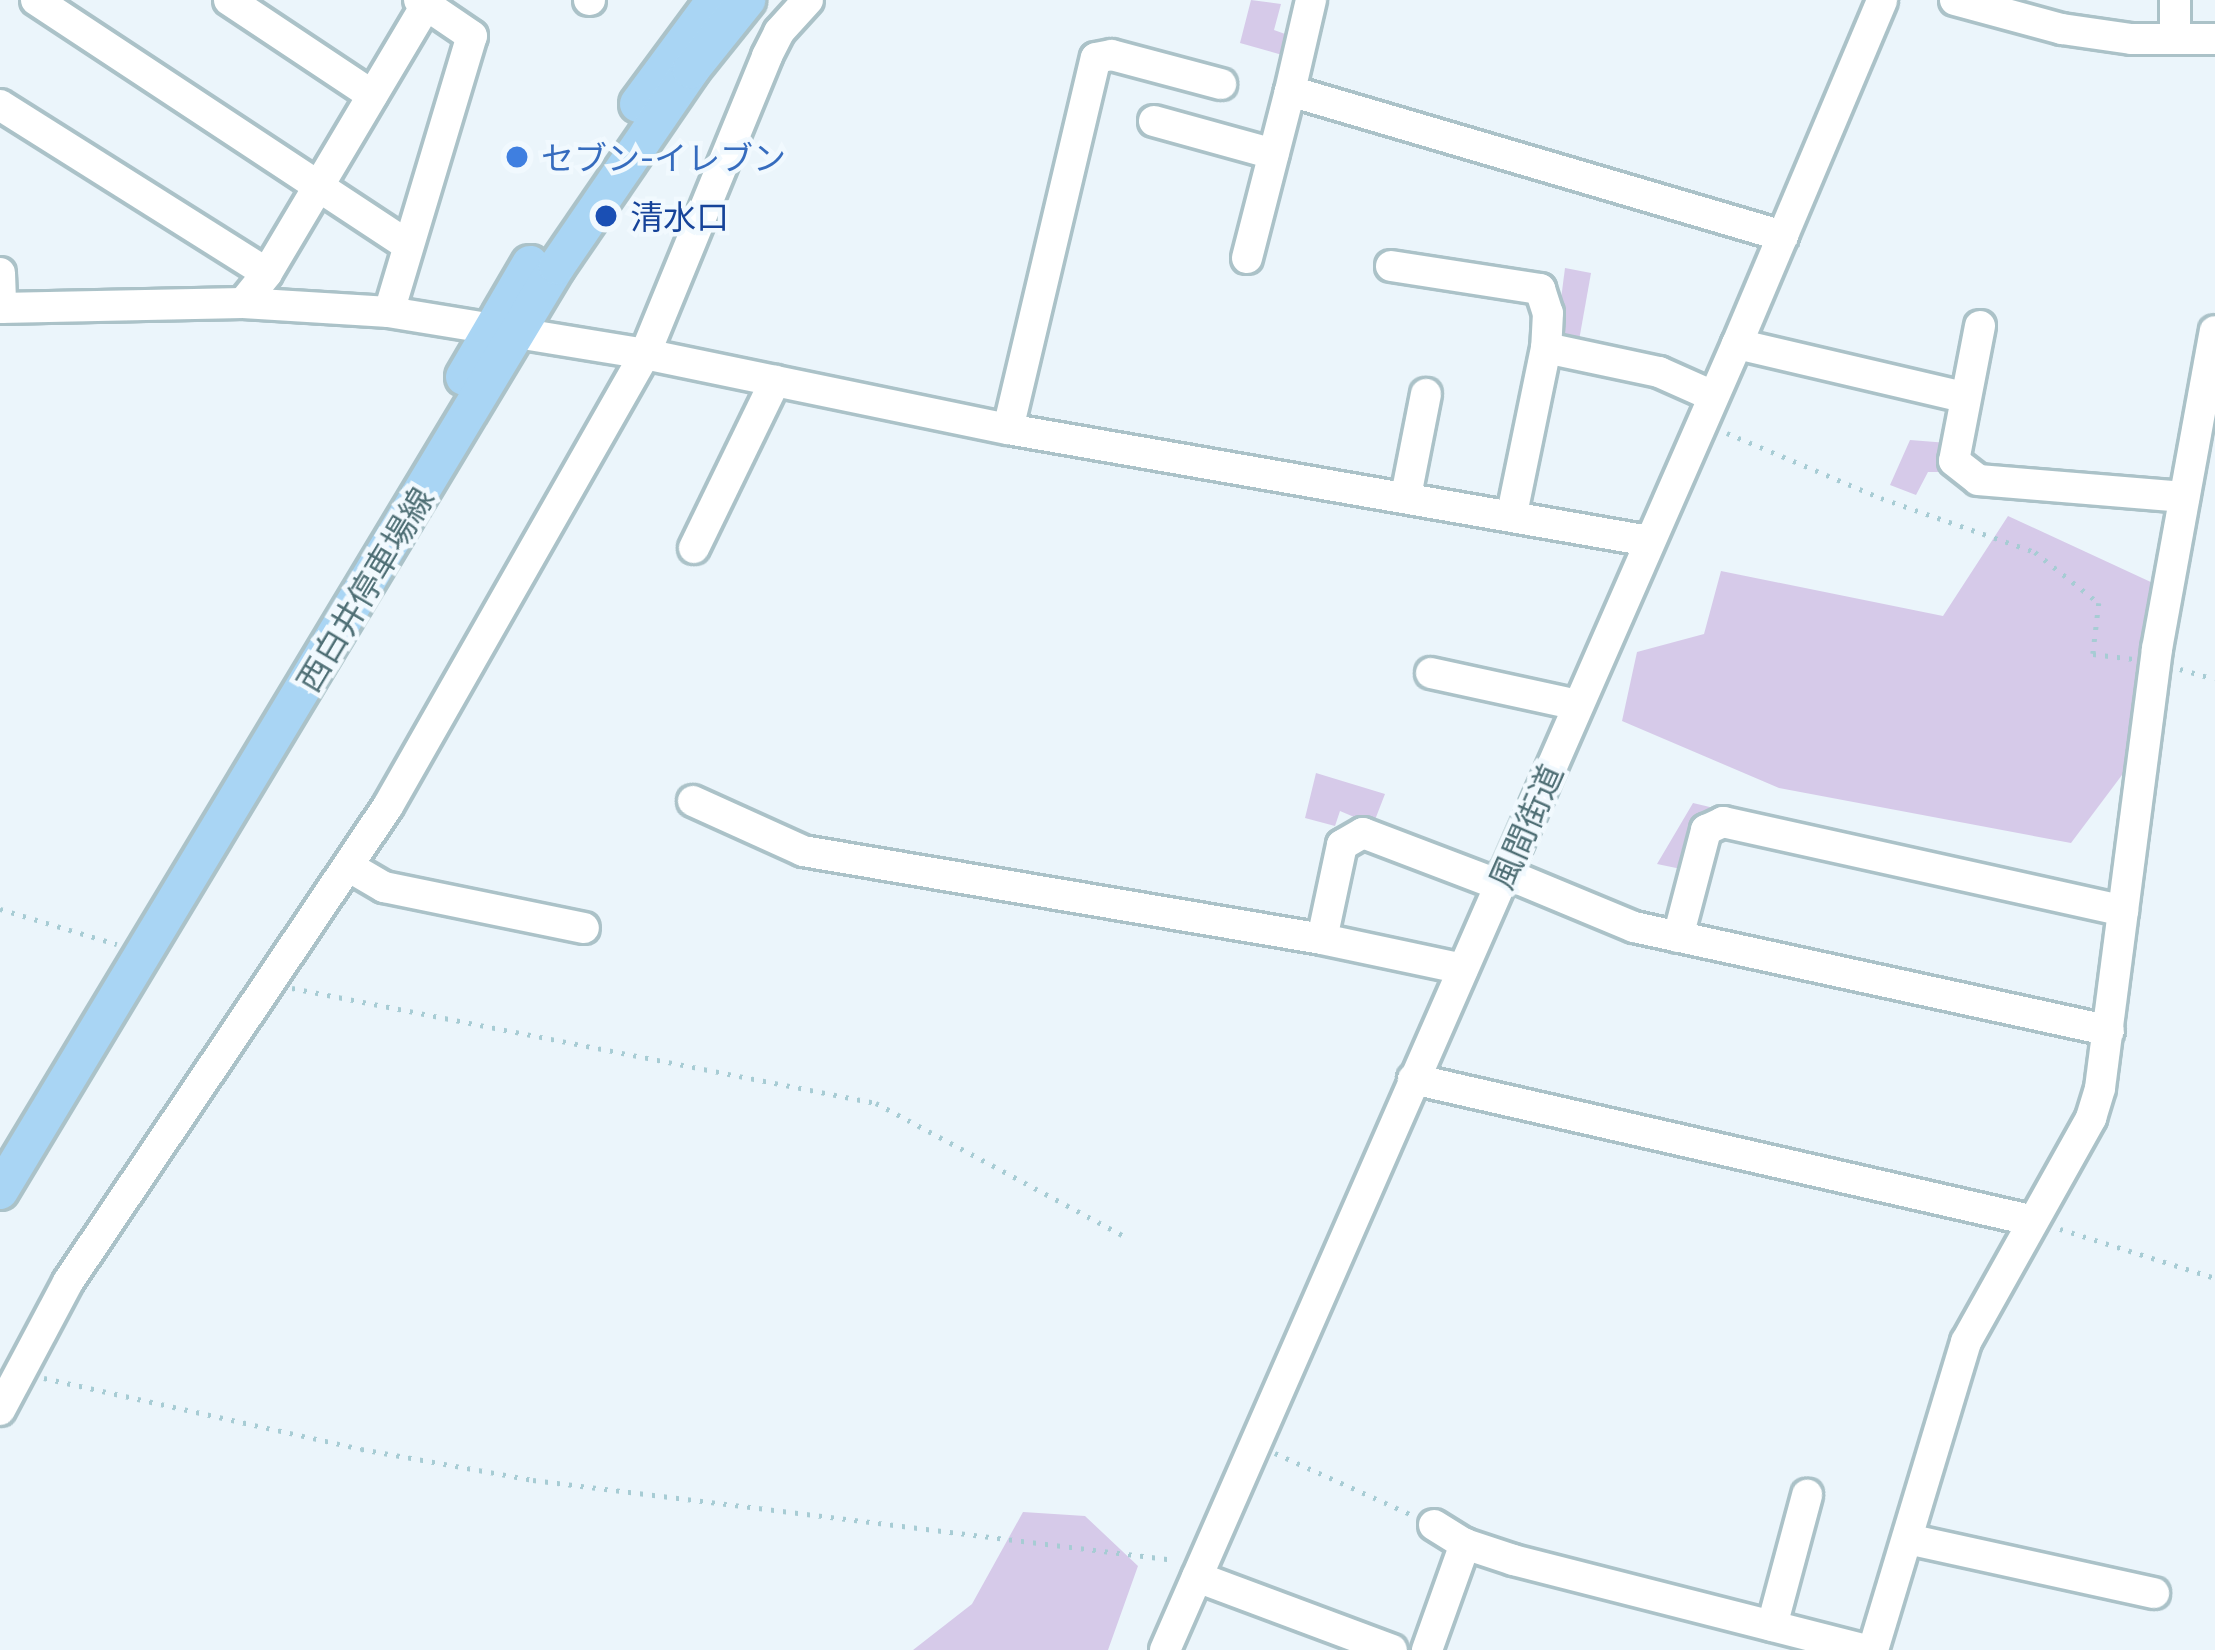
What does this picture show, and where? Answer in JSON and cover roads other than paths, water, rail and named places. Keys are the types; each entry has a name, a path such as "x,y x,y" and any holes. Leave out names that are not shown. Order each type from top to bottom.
{"main road":[{"name":"西白井停車場線","path":"0,1192 659,72 715,0"},
{"name":"西白井停車場線","path":"0,1145 503,333 557,266 691,70 747,0"}],"street":[{"path":"36,0 406,244"},
{"path":"229,0 372,95"},
{"path":"0,1410 10,1370 388,806 645,354 767,56 779,32 808,0"},
{"path":"1247,258 1311,0"},
{"name":"風間街道","path":"1165,1650 1784,236 1882,0"},
{"path":"1955,0 2062,29 2215,39"},
{"path":"2175,0 2175,38"},
{"path":"243,303 266,273 425,2 472,37 389,312"},
{"path":"1009,428 1096,58 1112,55 1220,84"},
{"path":"1290,91 1784,236"},
{"path":"0,105 266,273"},
{"path":"1154,121 1274,154"},
{"path":"1391,266 1540,289 1548,313 1546,348 1512,514"},
{"path":"0,273 0,308 243,303 389,312 645,354 1009,428 1649,541"},
{"path":"1980,326 1954,461 1978,480 2184,497"},
{"path":"1434,1525 1465,1544 1870,1650 1908,1539 1952,1376 2030,1220 2091,1118 2109,1031 2156,662 2215,331"},
{"path":"1737,344 1964,397"},
{"path":"1546,348 1640,367 1707,410"},
{"path":"694,548 775,381"},
{"path":"1406,496 1426,394"},
{"path":"1431,673 1578,705"},
{"path":"693,801 803,850 1322,939 1463,969"},
{"path":"1678,937 1706,830 1723,822 2122,911"},
{"path":"1322,939 1342,845 1363,833 1634,927 2109,1031"},
{"path":"348,866 384,887 584,928"},
{"path":"1413,1079 2030,1220"},
{"path":"1772,1626 1807,1495"},
{"path":"1908,1539 2154,1593"},
{"path":"1427,1650 1465,1544"},
{"path":"1198,1572 1392,1650"}],"place":[{"name":"セブン-イレブン","path":"517,157"},
{"name":"清水口","path":"606,216"}]}
